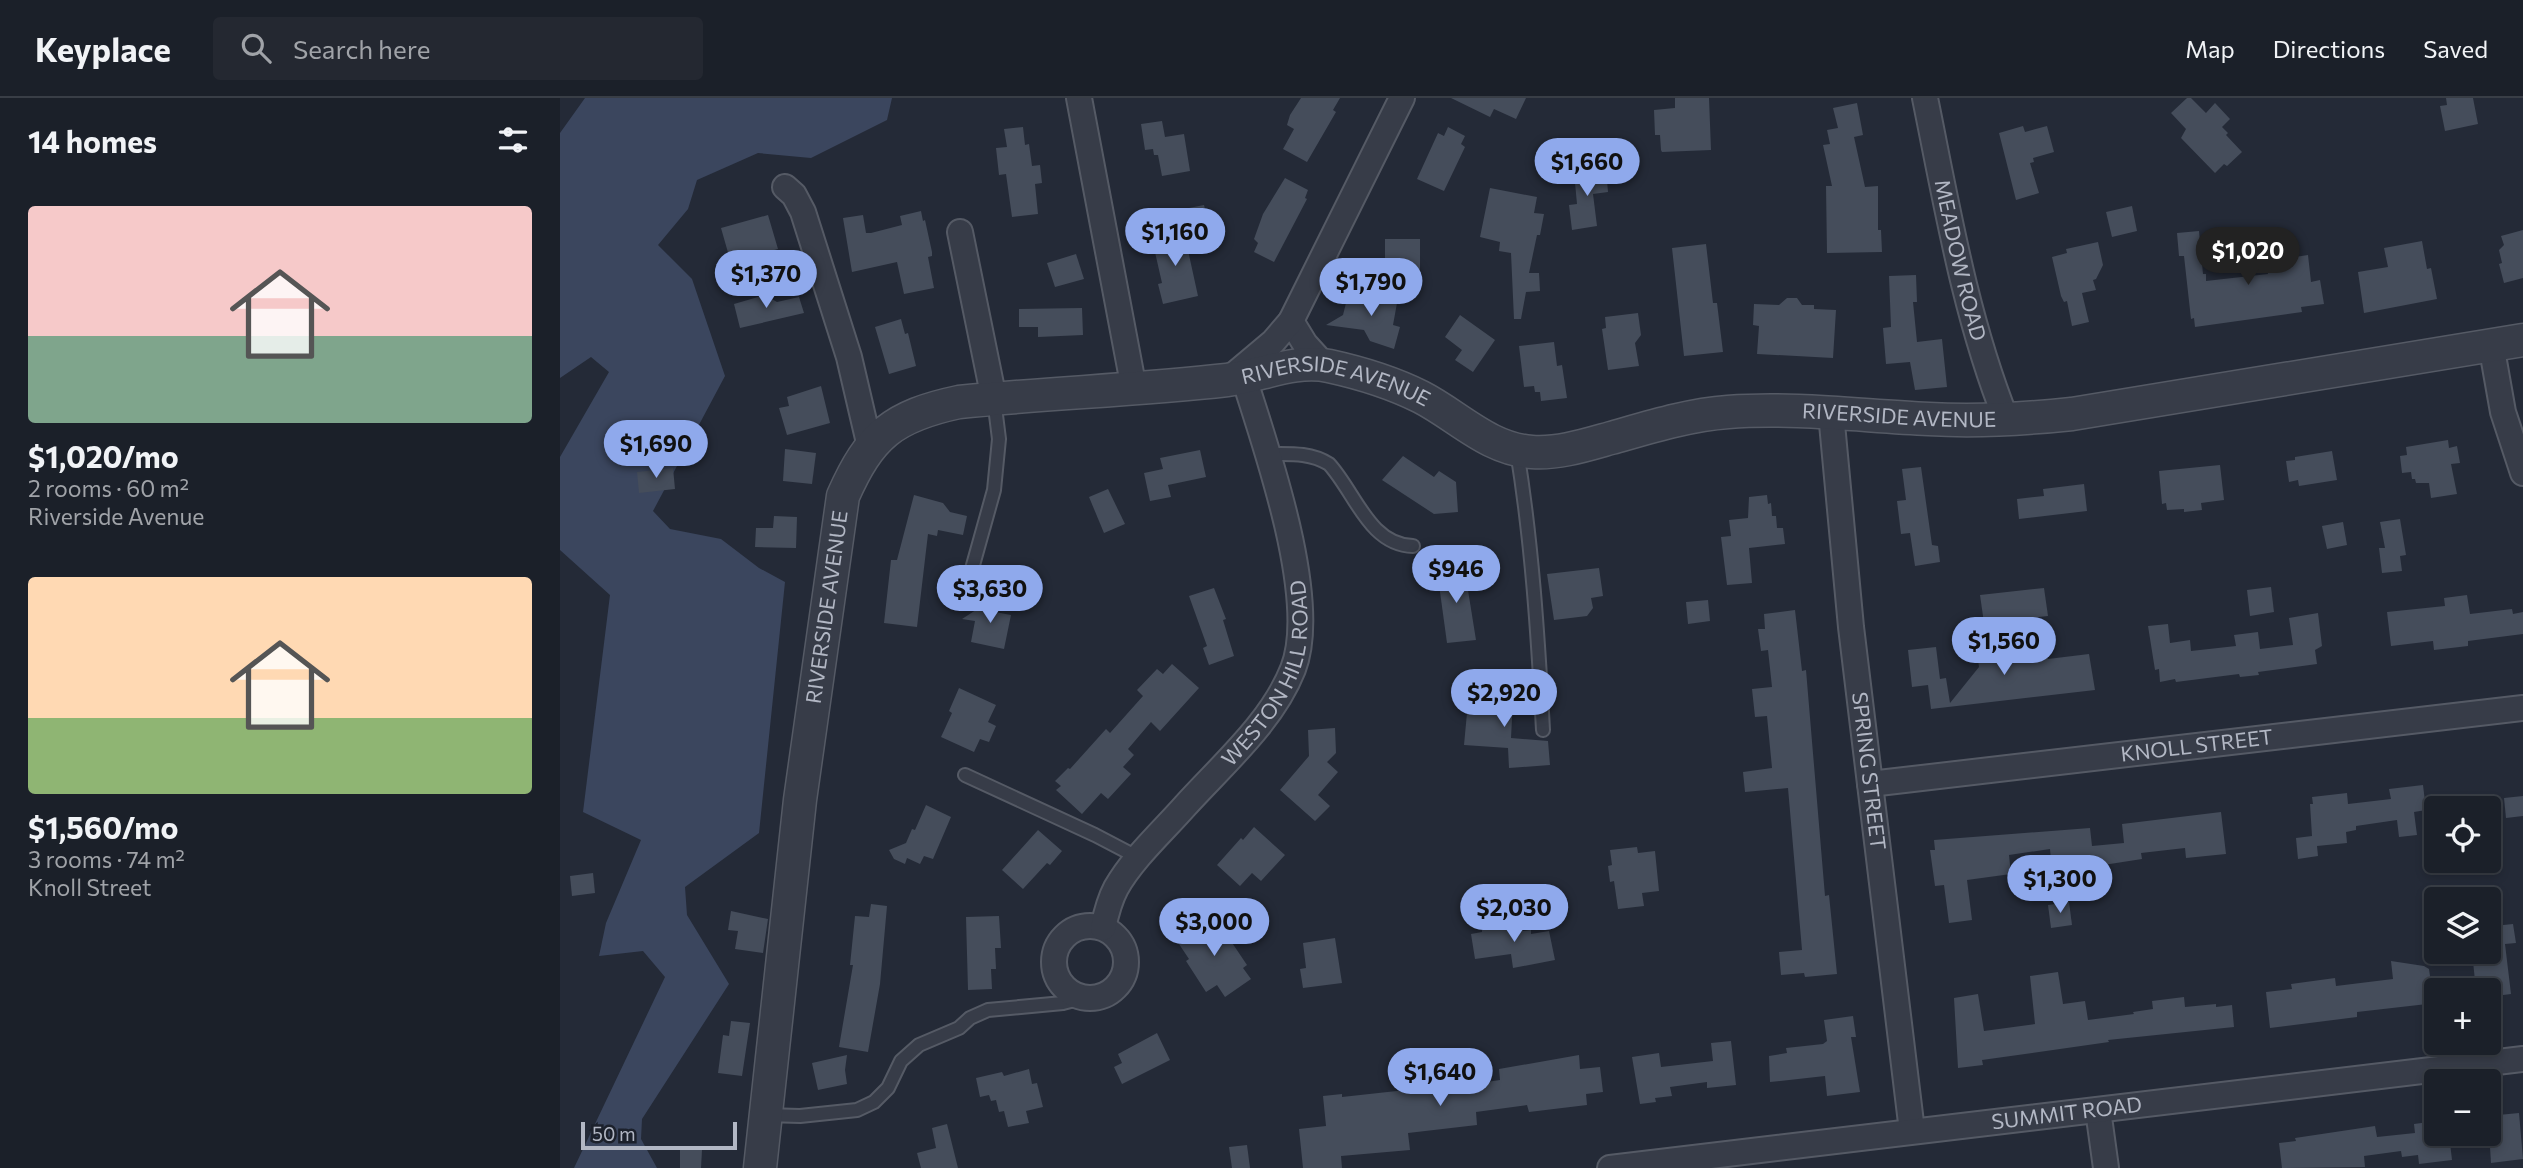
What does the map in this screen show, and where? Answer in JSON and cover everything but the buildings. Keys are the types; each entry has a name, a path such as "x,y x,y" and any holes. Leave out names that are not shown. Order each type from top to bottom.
{"street":[{"path":"1079,98 1134,389"},
{"path":"1236,379 1291,321 1402,98"},
{"name":"MEADOW ROAD","path":"1925,98 1970,311 1989,376 2006,419"},
{"path":"785,187 794,195 803,212 849,357 870,447"},
{"path":"960,232 994,399"},
{"path":"1291,321 1305,344 1324,365"},
{"name":"RIVERSIDE AVENUE","path":"760,1168 800,800 843,496 855,469 870,447 883,432 910,416 930,408 994,399 1236,379 1289,365 1324,365 1377,377 1423,398 1496,444 1535,452 1564,449 1697,415 1742,411 1931,419 2033,418 2120,407 2523,340"},
{"path":"2491,344 2503,412 2523,473"},
{"name":"WESTON HILL ROAD","path":"1103,928 1117,886 1264,718 1294,667 1300,640 1295,570 1282,503 1268,454 1236,379"},
{"name":"SPRING STREET","path":"1831,413 1851,627 1912,1131"},
{"name":"KNOLL STREET","path":"1870,784 2523,708"},
{"path":"1088,926 1103,928 1118,938 1122,945 1126,969 1115,989 1094,999 1082,998 1072,994 1057,978 1054,968 1055,953 1062,939 1074,930 1088,926"},
{"name":"SUMMIT ROAD","path":"1610,1168 2523,1059"},
{"path":"2098,1110 2106,1168"}],"lane":[{"path":"963,601 995,490 999,439 994,399"},
{"path":"1517,450 1524,492 1535,607 1542,730"},
{"path":"1268,454 1318,457 1329,464 1378,532 1394,544 1413,546"},
{"path":"965,775 1139,858"},
{"path":"765,1115 800,1116 857,1110 874,1102 888,1088 901,1061 919,1045 959,1028 970,1018 988,1010 1063,1003 1082,998"}],"water":[{"path":"585,98 892,98 887,120 811,158 758,153 697,180 688,209 658,245 692,279 725,376 653,511 670,529 721,539 759,568 785,582 759,833 685,887 687,915 729,984 642,1119 641,1139 657,1168 574,1168 665,977 643,951 599,956 606,923 641,840 583,812 610,595 560,550 560,457 609,372 591,357 560,378 560,133"}]}
